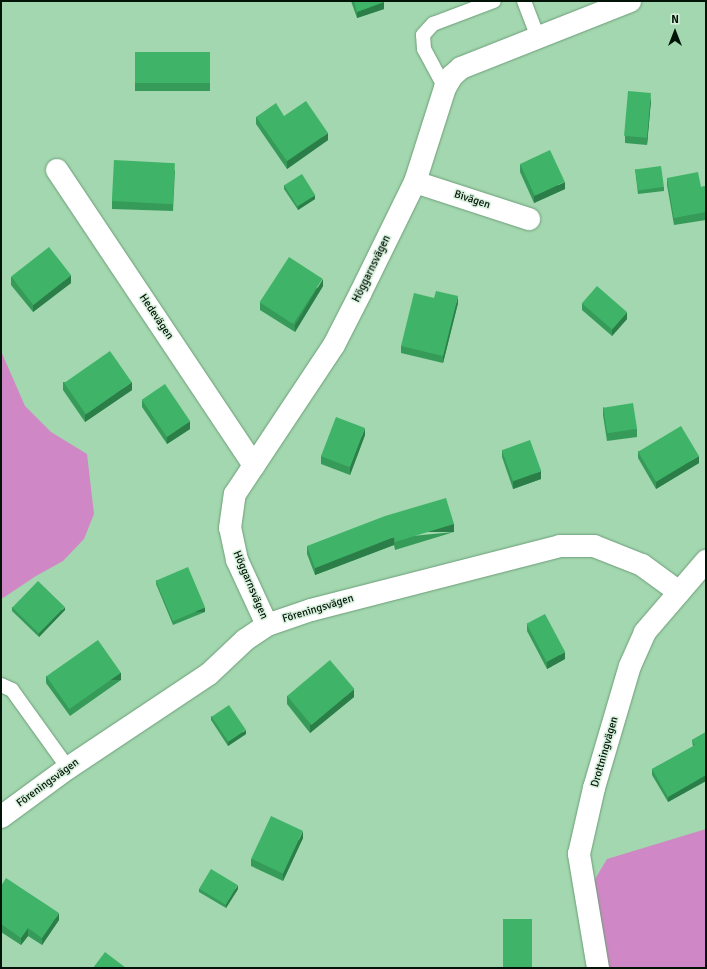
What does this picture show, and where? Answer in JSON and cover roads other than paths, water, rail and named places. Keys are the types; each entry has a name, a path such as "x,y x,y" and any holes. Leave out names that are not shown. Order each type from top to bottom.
{"street":[{"name":"Höggarnsvägen","path":"267,625 237,560 230,528 235,494 334,345 415,182 445,88 452,76 461,68 630,1"},
{"name":"Hedevägen","path":"57,170 254,465"},
{"name":"Bivägen","path":"415,182 529,219"},
{"name":"Föreningsvägen","path":"1,817 68,768 209,674 245,640 267,625 318,608 560,546 594,546 642,565 679,592"},
{"name":"Drottningvägen","path":"598,968 579,854 594,788 630,666 645,632 706,561"}],"lane":[{"path":"445,88 424,49 423,35 433,24 494,1"},
{"path":"524,1 538,37"},
{"path":"1,685 12,690 68,768"}]}
